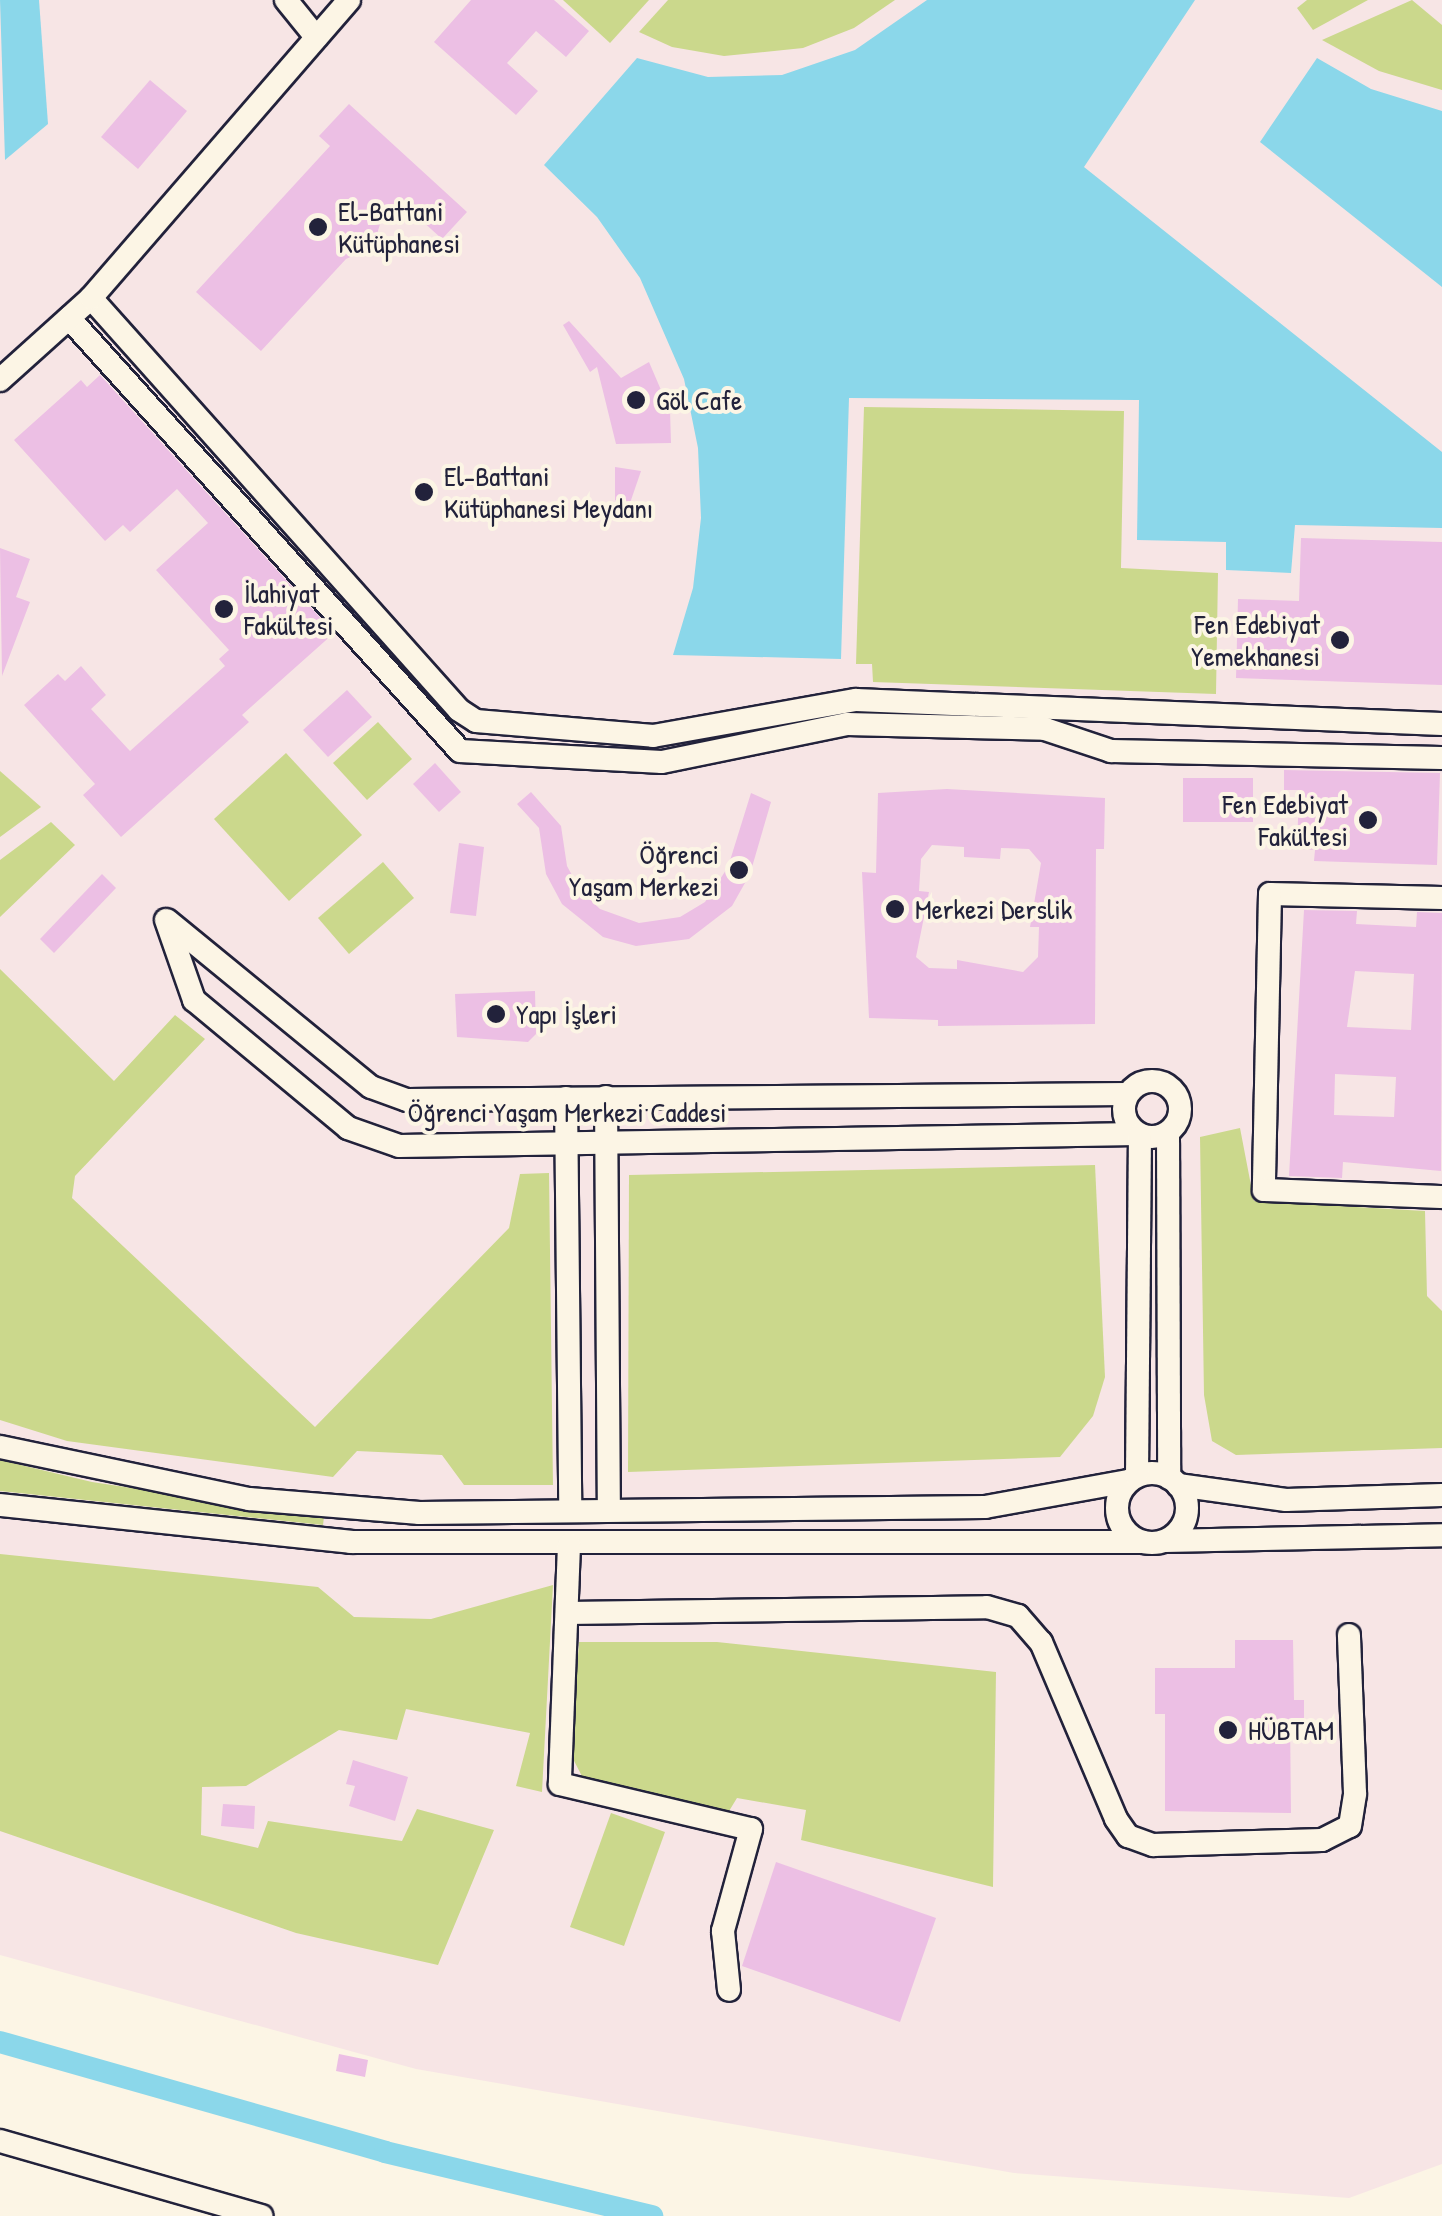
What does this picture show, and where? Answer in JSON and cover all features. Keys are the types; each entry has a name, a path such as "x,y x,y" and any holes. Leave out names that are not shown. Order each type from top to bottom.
{"street":[{"path":"286,0 316,37"},
{"path":"0,380 91,298 349,0"},
{"path":"91,298 459,710 476,720 652,736 856,700 1442,724"},
{"path":"69,318 460,751 662,762 848,724 1045,730 1111,751 1442,758"},
{"path":"1442,898 1270,894 1264,1190 1442,1197"},
{"name":"Öğrenci Yaşam Merkezi Caddesi","path":"1128,1094 407,1100 371,1087 166,920 194,1000 348,1128 400,1146 1139,1134"},
{"path":"1152,1080 1171,1088 1181,1106 1168,1133 1174,1481 1186,1516 1154,1541 1124,1530 1116,1510 1133,1479 1139,1134 1124,1113 1128,1094 1152,1080"},
{"path":"566,1098 570,1510"},
{"path":"606,1098 609,1509"},
{"path":"1139,1134 1168,1133"},
{"path":"0,1448 249,1499 419,1512 985,1506 1133,1479 1174,1481 1286,1500 1442,1496"},
{"path":"0,1505 352,1542 569,1545 1442,1535"},
{"path":"569,1545 560,1784 751,1829 723,1930 729,1990"},
{"path":"567,1613 987,1607 1018,1616 1041,1642 1116,1819 1128,1836 1153,1845 1322,1840 1350,1826 1355,1794 1349,1636"},
{"path":"0,2141 260,2216"}],"shaded area":[{"path":"0,0 1442,0 1442,2164 1349,2198 1014,2173 416,2069 0,1955"}],"green space":[{"path":"563,0 649,0 610,43"},
{"path":"668,0 895,0 854,28 803,48 724,56 672,47 639,32"},
{"path":"1307,0 1368,0 1313,30 1297,8"},
{"path":"1412,0 1442,25 1442,90 1379,71 1322,40"},
{"path":"864,407 1124,411 1121,568 1218,573 1216,694 873,682 872,664 856,664"},
{"path":"378,722 412,759 367,800 333,763"},
{"path":"286,753 362,835 289,901 214,819"},
{"path":"0,771 41,807 0,837"},
{"path":"51,822 75,845 0,917 0,860"},
{"path":"383,862 414,898 349,954 318,918"},
{"path":"0,969 114,1081 175,1015 205,1039 75,1176 72,1198 315,1427 509,1228 520,1174 549,1173 553,1485 464,1485 442,1455 357,1451 333,1477 67,1441 0,1420"},
{"path":"1240,1128 1254,1201 1425,1211 1427,1296 1442,1311 1442,1448 1236,1455 1212,1441 1204,1395 1200,1137"},
{"path":"1095,1165 1105,1377 1093,1416 1060,1457 628,1472 629,1175"},
{"path":"0,1460 92,1482 324,1517 323,1525 0,1491"},
{"path":"0,1554 318,1587 354,1617 431,1619 553,1585 542,1792 516,1786 530,1733 406,1709 397,1740 339,1730 246,1786 202,1787 201,1835 258,1848 268,1821 402,1841 417,1809 494,1830 438,1965 296,1933 0,1831"},
{"path":"579,1642 717,1642 996,1672 993,1887 801,1840 806,1810 737,1798 726,1816 586,1784 571,1755"},
{"path":"611,1813 665,1832 624,1946 570,1927"}],"water":[{"path":"0,0 39,0 48,124 5,160"},
{"path":"927,0 1195,0 1084,167 1442,452 1442,528 1295,525 1291,573 1226,570 1226,542 1137,540 1139,400 849,398 841,659 673,655 693,588 701,518 698,448 684,379 640,278 597,217 544,165 637,58 708,77 782,75 855,50"},
{"path":"1317,58 1371,89 1442,111 1442,287 1260,142"}],"building":[{"path":"471,0 554,0 589,31 566,57 536,31 507,63 538,91 516,115 434,42"},
{"path":"150,80 187,111 138,169 101,137"},
{"name":"El-Battani Kütüphanesi","path":"349,104 467,212 442,239 399,200 381,221 373,247 346,259 261,351 196,292 330,146 319,136"},
{"name":"Göl Cafe","path":"569,321 621,378 649,362 670,411 671,443 616,444 597,367 590,372 563,325"},
{"name":"İlahiyat Fakültesi","path":"100,375 334,633 242,715 249,722 121,837 83,795 95,784 24,705 58,674 65,681 81,666 106,695 91,709 130,751 225,666 219,659 229,650 156,570 208,523 177,489 130,532 123,525 105,541 14,440 81,380 87,387"},
{"path":"615,467 641,471 629,506 615,500"},
{"name":"Fen Edebiyat Yemekhanesi","path":"1301,538 1442,542 1442,685 1236,678 1238,599 1299,601"},
{"path":"0,548 30,559 16,597 30,602 2,676"},
{"path":"347,690 372,717 328,757 303,730"},
{"path":"435,763 461,792 439,812 413,784"},
{"name":"Fen Edebiyat Fakültesi","path":"1284,770 1440,773 1437,865 1314,861 1315,850 1297,849 1299,790 1284,790"},
{"path":"1183,778 1253,778 1253,822 1183,822"},
{"name":"Merkezi Derslik","path":"947,789 1105,798 1104,849 1096,849 1095,1024 938,1026 938,1020 869,1018 862,872 876,873 878,793","holes":["932,845 964,847 964,857 1000,859 1001,848 1029,849 1041,863 1030,927 1039,927 1038,957 1023,972 957,960 957,969 929,968 916,957 929,892 919,891 921,859"]},
{"name":"Öğrenci Yaşam Merkezi","path":"531,792 561,826 567,866 580,890 600,909 639,923 680,917 705,902 728,867 751,793 771,802 750,874 732,906 689,939 636,946 603,937 562,904 546,874 539,828 517,804"},
{"path":"459,843 484,847 476,916 450,913"},
{"path":"102,874 116,888 54,953 40,939"},
{"path":"1304,910 1357,911 1356,924 1416,927 1417,912 1442,913 1441,1171 1343,1162 1342,1178 1289,1176","holes":["1355,971 1414,974 1411,1030 1347,1027","1335,1074 1396,1077 1394,1117 1334,1115"]},
{"name":"Yapı İşleri","path":"535,991 536,1034 528,1042 457,1037 455,994"},
{"name":"HÜBTAM","path":"1235,1640 1293,1640 1294,1700 1304,1700 1304,1718 1290,1719 1291,1813 1165,1811 1165,1714 1155,1714 1155,1668 1235,1668"},
{"path":"353,1760 408,1777 395,1821 349,1806 355,1786 346,1784"},
{"path":"223,1804 255,1806 254,1829 221,1826"},
{"path":"776,1862 936,1918 900,2022 742,1966"},
{"path":"339,2054 368,2060 365,2077 336,2071"}],"waterway":[{"path":"0,2042 385,2152 652,2216"}],"place":[{"name":"El-Battani Kütüphanesi","path":"318,227"},
{"name":"Göl Cafe","path":"636,400"},
{"name":"El-Battani Kütüphanesi Meydanı","path":"424,492"},
{"name":"İlahiyat Fakültesi","path":"224,609"},
{"name":"Fen Edebiyat Yemekhanesi","path":"1340,640"},
{"name":"Fen Edebiyat Fakültesi","path":"1368,820"},
{"name":"Öğrenci Yaşam Merkezi","path":"739,870"},
{"name":"Merkezi Derslik","path":"895,909"},
{"name":"Yapı İşleri","path":"496,1014"},
{"name":"HÜBTAM","path":"1228,1730"}]}
